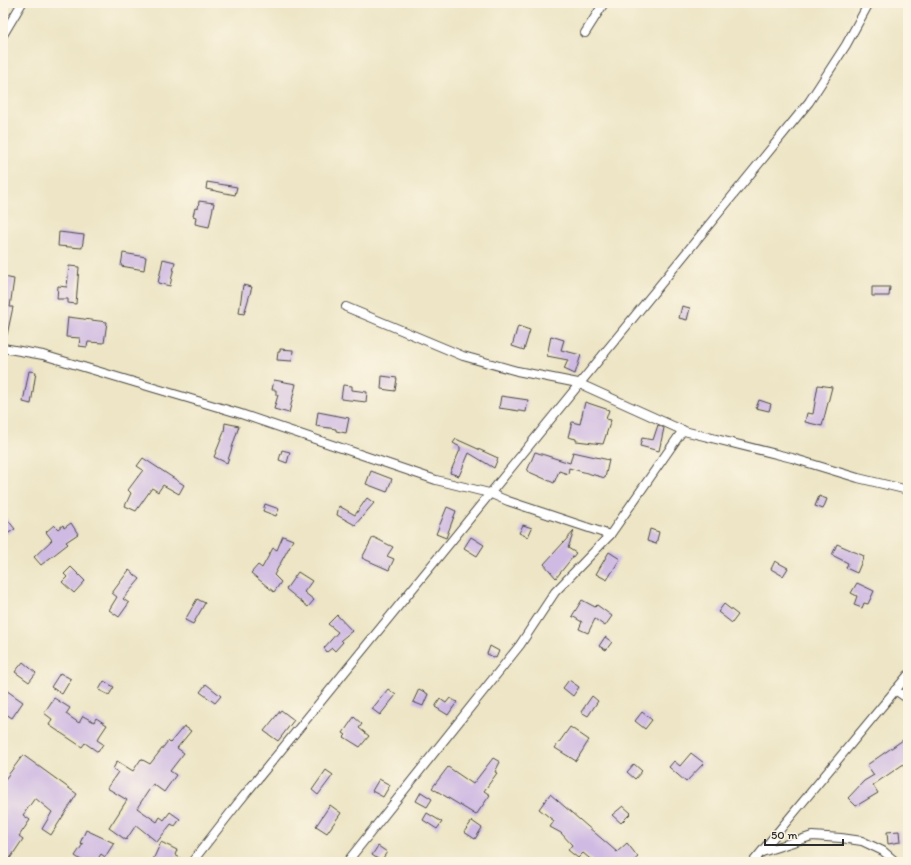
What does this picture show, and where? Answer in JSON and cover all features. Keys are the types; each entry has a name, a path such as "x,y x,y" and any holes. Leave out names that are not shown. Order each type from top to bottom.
{"street":[{"path":"3,36 22,3"},
{"path":"585,34 604,3"},
{"path":"192,862 489,493 548,423 578,384 808,102 846,45 869,3"},
{"path":"346,307 463,356 517,371 578,384 683,430 792,458 858,478 908,490"},
{"path":"3,348 43,355 238,413 436,480 489,493 508,502 610,534"},
{"path":"347,862 520,645 552,595 610,534 683,430"},
{"path":"753,862 908,675"},
{"path":"895,690 908,699"},
{"path":"761,852 812,836 841,838 862,841 883,852 896,862"}],"building":[{"path":"207,182 237,187 235,195 206,189"},
{"path":"199,201 214,203 209,227 195,224 196,217 193,216 195,208 198,209"},
{"path":"59,232 84,235 82,248 58,246"},
{"path":"123,253 146,257 144,270 121,266"},
{"path":"163,259 175,262 170,286 158,283"},
{"path":"69,266 79,267 76,304 68,303 68,299 57,299 58,286 67,287"},
{"path":"4,277 14,279 10,307 13,307 7,335 3,334"},
{"path":"243,285 252,287 244,314 239,313"},
{"path":"872,287 890,287 889,296 872,296"},
{"path":"682,306 690,308 687,320 679,318"},
{"path":"68,317 107,322 104,343 88,342 87,347 79,346 80,338 66,337"},
{"path":"518,326 530,330 524,350 512,346"},
{"path":"551,336 564,340 561,350 581,355 575,374 564,369 568,360 547,356"},
{"path":"280,349 293,350 292,361 277,360"},
{"path":"29,371 36,372 31,404 23,402"},
{"path":"382,376 397,378 395,391 381,389"},
{"path":"274,380 296,384 289,413 274,409 278,395 276,395 276,390 272,390"},
{"path":"343,385 352,386 352,390 367,392 366,402 341,399"},
{"path":"818,385 832,387 822,426 805,422 807,413 813,414"},
{"path":"501,396 528,400 526,412 499,408"},
{"path":"759,400 771,404 769,411 756,408"},
{"path":"585,402 609,410 606,419 611,420 603,444 576,441 576,439 568,437 572,422 580,424"},
{"path":"318,412 349,418 346,433 336,431 336,429 316,426"},
{"path":"225,423 239,426 227,463 214,457 224,432"},
{"path":"658,425 664,428 659,451 640,446 642,438 653,440"},
{"path":"456,439 498,458 494,468 469,453 459,476 450,473 460,450 460,447 453,443"},
{"path":"282,450 290,452 287,463 279,460"},
{"path":"535,452 570,463 573,452 609,460 605,478 569,468 568,474 559,471 554,483 527,471"},
{"path":"143,458 184,485 179,494 163,485 158,492 152,488 136,511 125,506 131,493 128,490 143,470 137,466"},
{"path":"371,471 392,479 387,492 366,484"},
{"path":"819,496 827,499 823,509 815,506"},
{"path":"367,498 374,503 355,525 337,515 339,506 355,515"},
{"path":"265,504 279,509 276,516 263,511"},
{"path":"447,507 456,511 446,538 436,534"},
{"path":"3,514 15,529 7,534 3,529"},
{"path":"71,523 78,534 66,542 68,544 41,565 34,557 52,540 46,532 54,525 58,529 63,525 64,528"},
{"path":"523,525 532,528 528,537 519,533"},
{"path":"650,529 659,532 656,544 647,541"},
{"path":"574,531 568,548 576,553 556,578 544,564"},
{"path":"283,536 293,540 274,575 281,582 274,592 251,573 258,565 262,568 273,548 277,550"},
{"path":"373,537 393,547 387,556 394,559 389,570 362,558"},
{"path":"471,537 484,545 477,556 464,548"},
{"path":"837,544 864,556 857,573 846,568 848,563 832,555"},
{"path":"609,552 620,559 607,580 596,574"},
{"path":"775,561 788,568 783,576 771,569"},
{"path":"71,567 85,581 74,593 62,582 67,577 64,574"},
{"path":"129,570 140,579 123,599 129,603 119,617 109,610 117,597 112,593"},
{"path":"298,572 312,581 304,592 314,600 308,607 286,589"},
{"path":"857,583 874,591 868,604 864,603 862,608 854,605 857,596 851,593"},
{"path":"197,599 205,603 193,624 185,620"},
{"path":"582,600 595,607 597,605 612,616 605,626 595,619 588,633 579,629 582,622 572,616"},
{"path":"724,604 738,615 732,623 718,612"},
{"path":"337,615 352,631 341,640 343,642 335,651 332,648 327,652 324,648 338,632 328,624"},
{"path":"605,637 612,642 606,650 599,646"},
{"path":"490,646 499,651 496,658 487,654"},
{"path":"23,662 36,673 29,682 15,672"},
{"path":"60,673 71,679 62,694 51,687"},
{"path":"569,680 579,687 573,696 563,688"},
{"path":"104,681 114,687 109,695 99,690"},
{"path":"206,684 221,696 215,703 200,692"},
{"path":"3,688 23,702 12,718 3,712"},
{"path":"388,689 396,695 380,715 372,709"},
{"path":"419,689 428,694 423,706 413,702"},
{"path":"592,696 598,701 588,716 581,712"},
{"path":"54,698 70,708 66,714 79,723 83,716 94,722 96,718 107,725 97,740 103,744 98,752 85,743 82,747 49,725 52,719 44,713"},
{"path":"450,698 457,702 448,715 435,707 440,699 446,703"},
{"path":"281,710 294,720 278,741 264,731"},
{"path":"642,712 652,720 645,729 635,721"},
{"path":"354,717 362,724 359,728 369,736 360,747 344,737 346,735 343,733"},
{"path":"184,726 191,731 177,748 184,753 170,771 176,775 164,792 153,784 137,808 157,822 160,817 164,820 170,812 180,819 175,826 171,824 157,842 136,825 126,840 109,828 127,800 107,788 118,772 113,769 117,761 133,771 141,759 150,764 168,741 170,743"},
{"path":"570,727 589,740 576,761 555,748"},
{"path":"903,740 908,747 908,761 873,785 878,793 856,806 848,798 864,781 874,775 867,765"},
{"path":"691,753 704,763 686,782 669,767 674,761 680,766"},
{"path":"23,755 77,794 51,835 42,829 52,812 35,798 23,815 30,820 19,836 23,839 9,860 3,856 3,782"},
{"path":"493,758 500,762 495,772 497,773 484,791 490,795 476,815 432,788 448,767 473,784"},
{"path":"634,764 642,771 635,779 627,772"},
{"path":"326,770 333,775 318,795 312,790"},
{"path":"379,779 390,785 383,797 372,791"},
{"path":"421,792 432,799 427,807 416,801"},
{"path":"550,794 617,852 627,843 638,857 632,862 594,862 583,853 578,858 568,850 572,845 561,833 550,827 554,821 539,809"},
{"path":"330,805 341,813 327,833 316,826"},
{"path":"623,806 631,813 621,823 612,815"},
{"path":"427,813 442,822 437,829 423,820"},
{"path":"472,821 482,828 475,839 464,832"},
{"path":"86,830 114,843 105,857 101,854 96,862 84,862 75,856 83,844 80,843"},
{"path":"899,831 900,842 888,844 887,832"},
{"path":"161,842 177,850 175,855 187,862 152,862"},
{"path":"378,846 387,852 381,861 372,855"}]}
